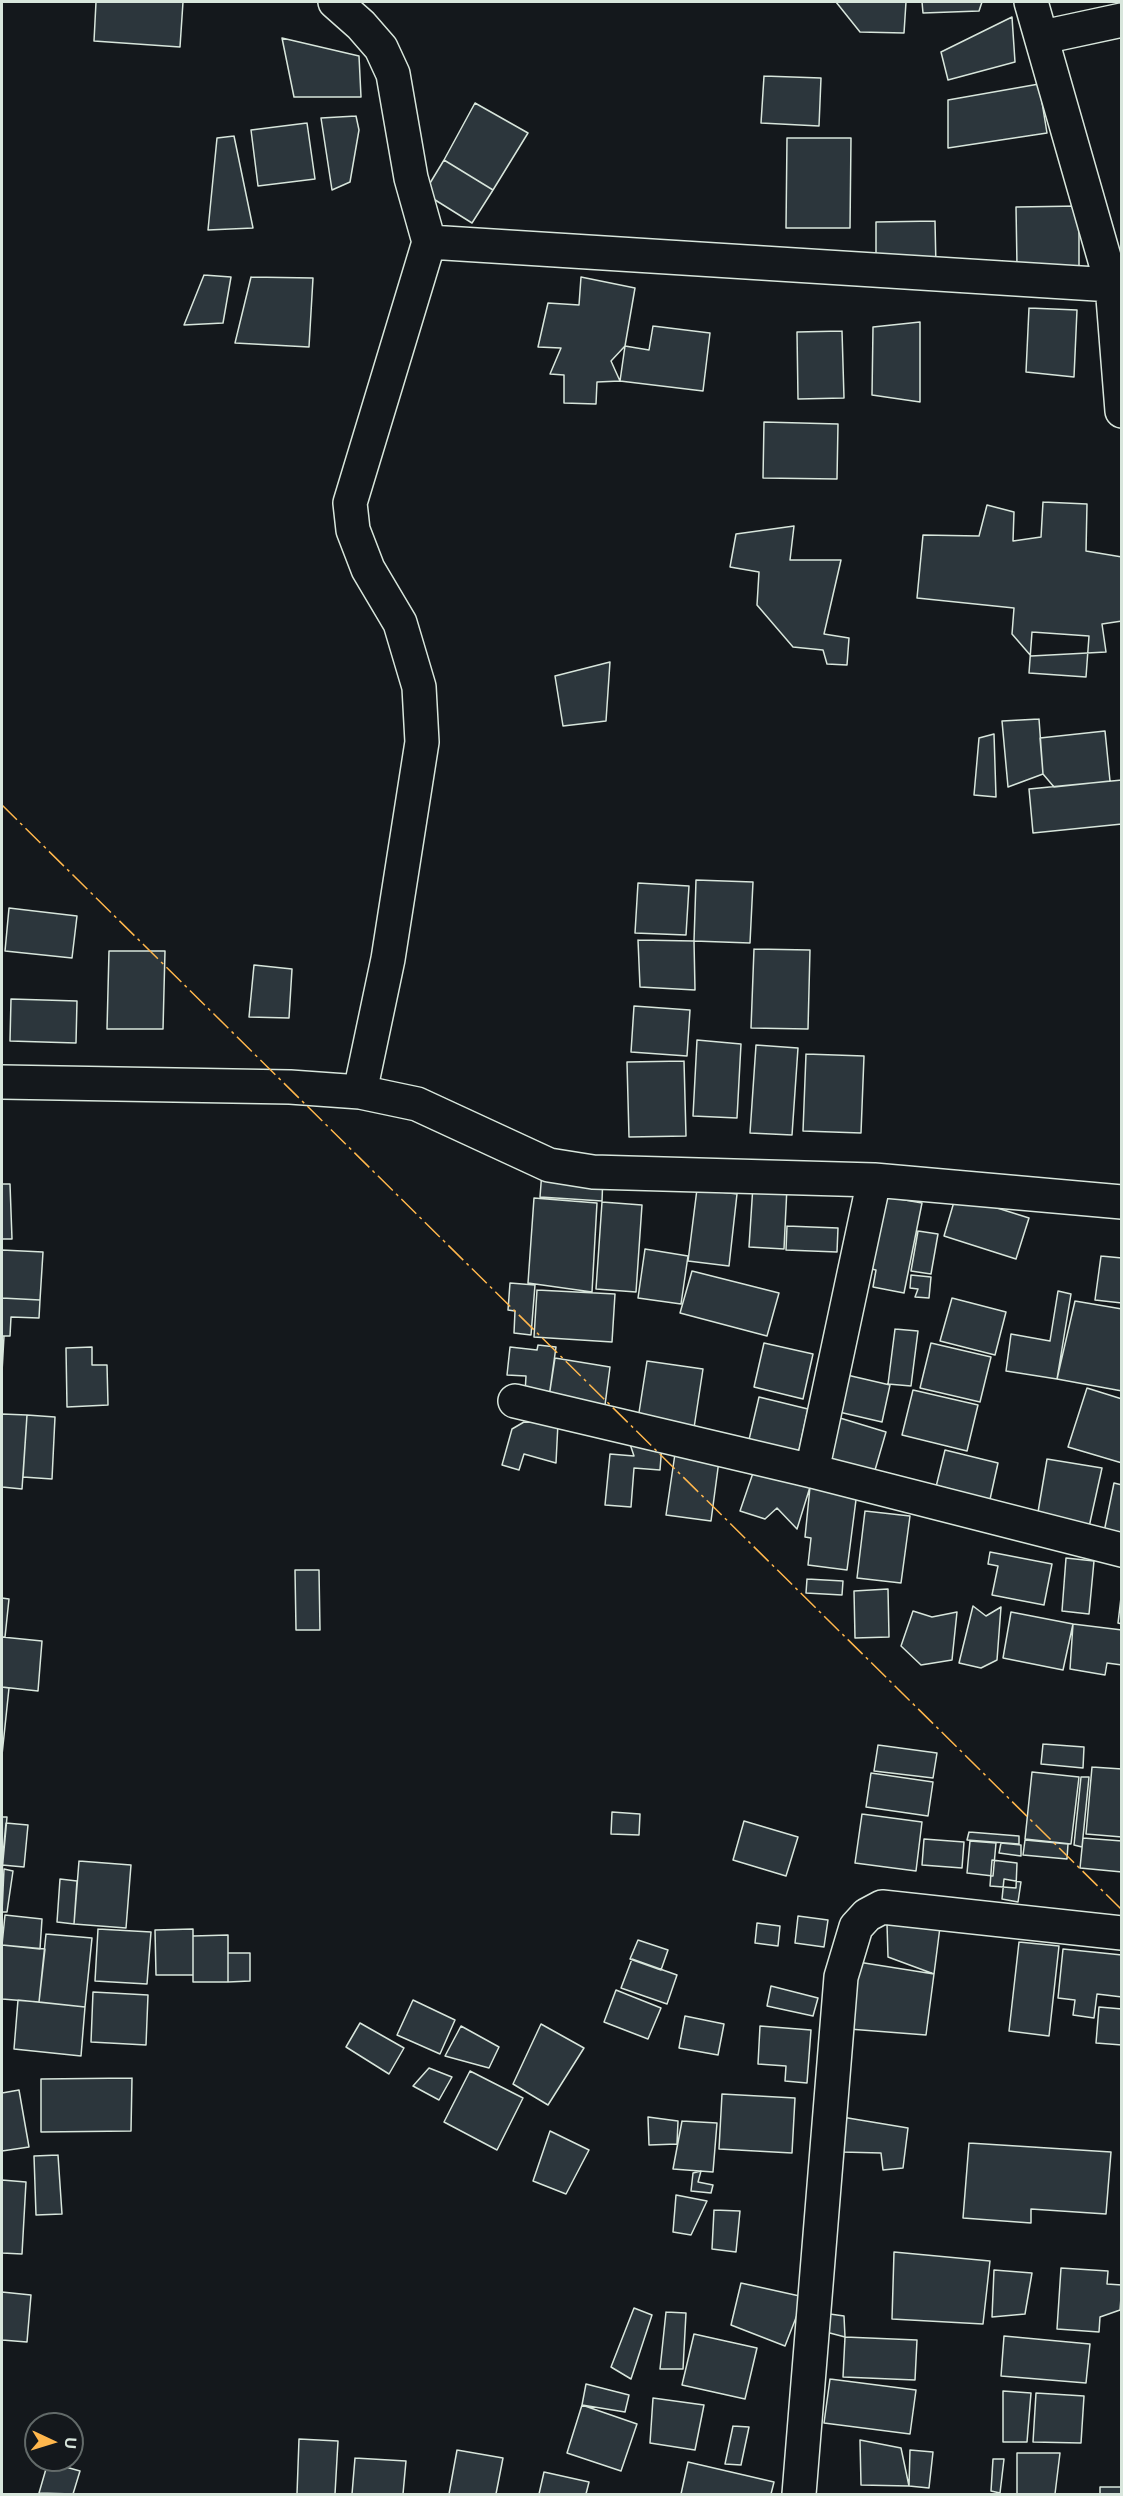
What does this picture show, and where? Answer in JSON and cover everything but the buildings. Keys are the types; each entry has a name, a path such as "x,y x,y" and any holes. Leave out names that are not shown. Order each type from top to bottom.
{"street":[{"path":"335,2 361,25 381,48 393,74 411,178 429,242 350,503 353,530 368,569 400,623 419,687 422,742 388,959 360,1092"},
{"path":"1031,2 1043,37 1112,285 1119,347 1122,411"},
{"path":"1043,37 1122,20"},
{"path":"429,242 1112,285"},
{"path":"2,1082 290,1087 360,1092 417,1104 549,1165 593,1172 874,1180 1122,1202"},
{"path":"812,1471 874,1180"},
{"path":"515,1401 812,1471 1122,1550"},
{"path":"799,2494 841,1977 856,1927 867,1914 882,1906 1122,1933"}],"power":[{"path":"2,805 1122,1910"}]}
